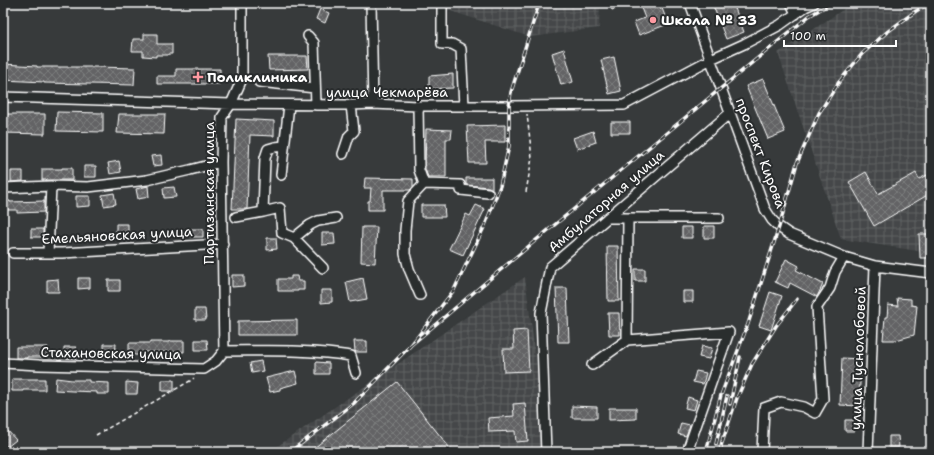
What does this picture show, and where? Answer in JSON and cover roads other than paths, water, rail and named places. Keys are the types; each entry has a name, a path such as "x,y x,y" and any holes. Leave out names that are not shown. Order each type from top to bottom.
{"street":[{"name":"Партизанская улица","path":"224,351 221,162 222,117 231,104 242,79 242,3"},
{"path":"371,3 373,104"},
{"path":"442,3 442,44 452,44 461,49 464,106"},
{"name":"проспект Кирова","path":"690,3 765,209 772,220 779,227 790,234 844,257 875,266 931,273"},
{"path":"791,3 796,14"},
{"name":"улица Чекмарёва","path":"3,97 289,105 624,105 774,28 805,7 814,3"},
{"path":"308,36 314,43 316,105"},
{"path":"259,82 315,88"},
{"path":"281,175 289,105"},
{"path":"343,154 349,136 354,131 351,105"},
{"path":"418,106 419,170 424,184"},
{"name":"Амбулаторная улица","path":"546,452 541,313 550,267 730,112"},
{"path":"264,212 265,158 268,149 284,146"},
{"path":"3,188 51,186 88,187 147,180 221,162"},
{"path":"420,295 408,269 405,254 405,230 408,201 424,184 460,185 461,190 488,193"},
{"path":"48,253 51,186"},
{"path":"236,217 280,208 282,233 294,238 323,268"},
{"path":"294,238 318,220 336,218"},
{"path":"607,218 719,218"},
{"path":"627,340 628,218"},
{"name":"Емельяновская улица","path":"13,254 223,244"},
{"path":"762,452 764,408 781,402 804,407 815,413 823,399 817,306 830,288 835,272 844,257"},
{"name":"улица Туснолобовой","path":"868,452 875,266"},
{"path":"592,365 627,340 728,332 689,446"},
{"path":"224,351 287,351 351,356 356,373"},
{"name":"Стахановская улица","path":"3,363 204,368 216,361 224,351"}],"railway":[{"path":"411,345 809,16 831,3"},
{"path":"706,452 721,395 748,324 779,227 797,163 819,113 839,82 862,54 887,32 930,3"},
{"path":"290,452 354,403 411,345 454,290 486,223 500,186 509,146 509,106 511,92 538,7"},
{"path":"722,443 737,398 752,364 776,326 797,299"},
{"path":"730,404 740,357"},
{"path":"716,444 727,396"},
{"path":"720,452 723,437"}],"place":[{"name":"Школа № 33","path":"653,20"},
{"name":"Поликлиника","path":"198,77"}]}
